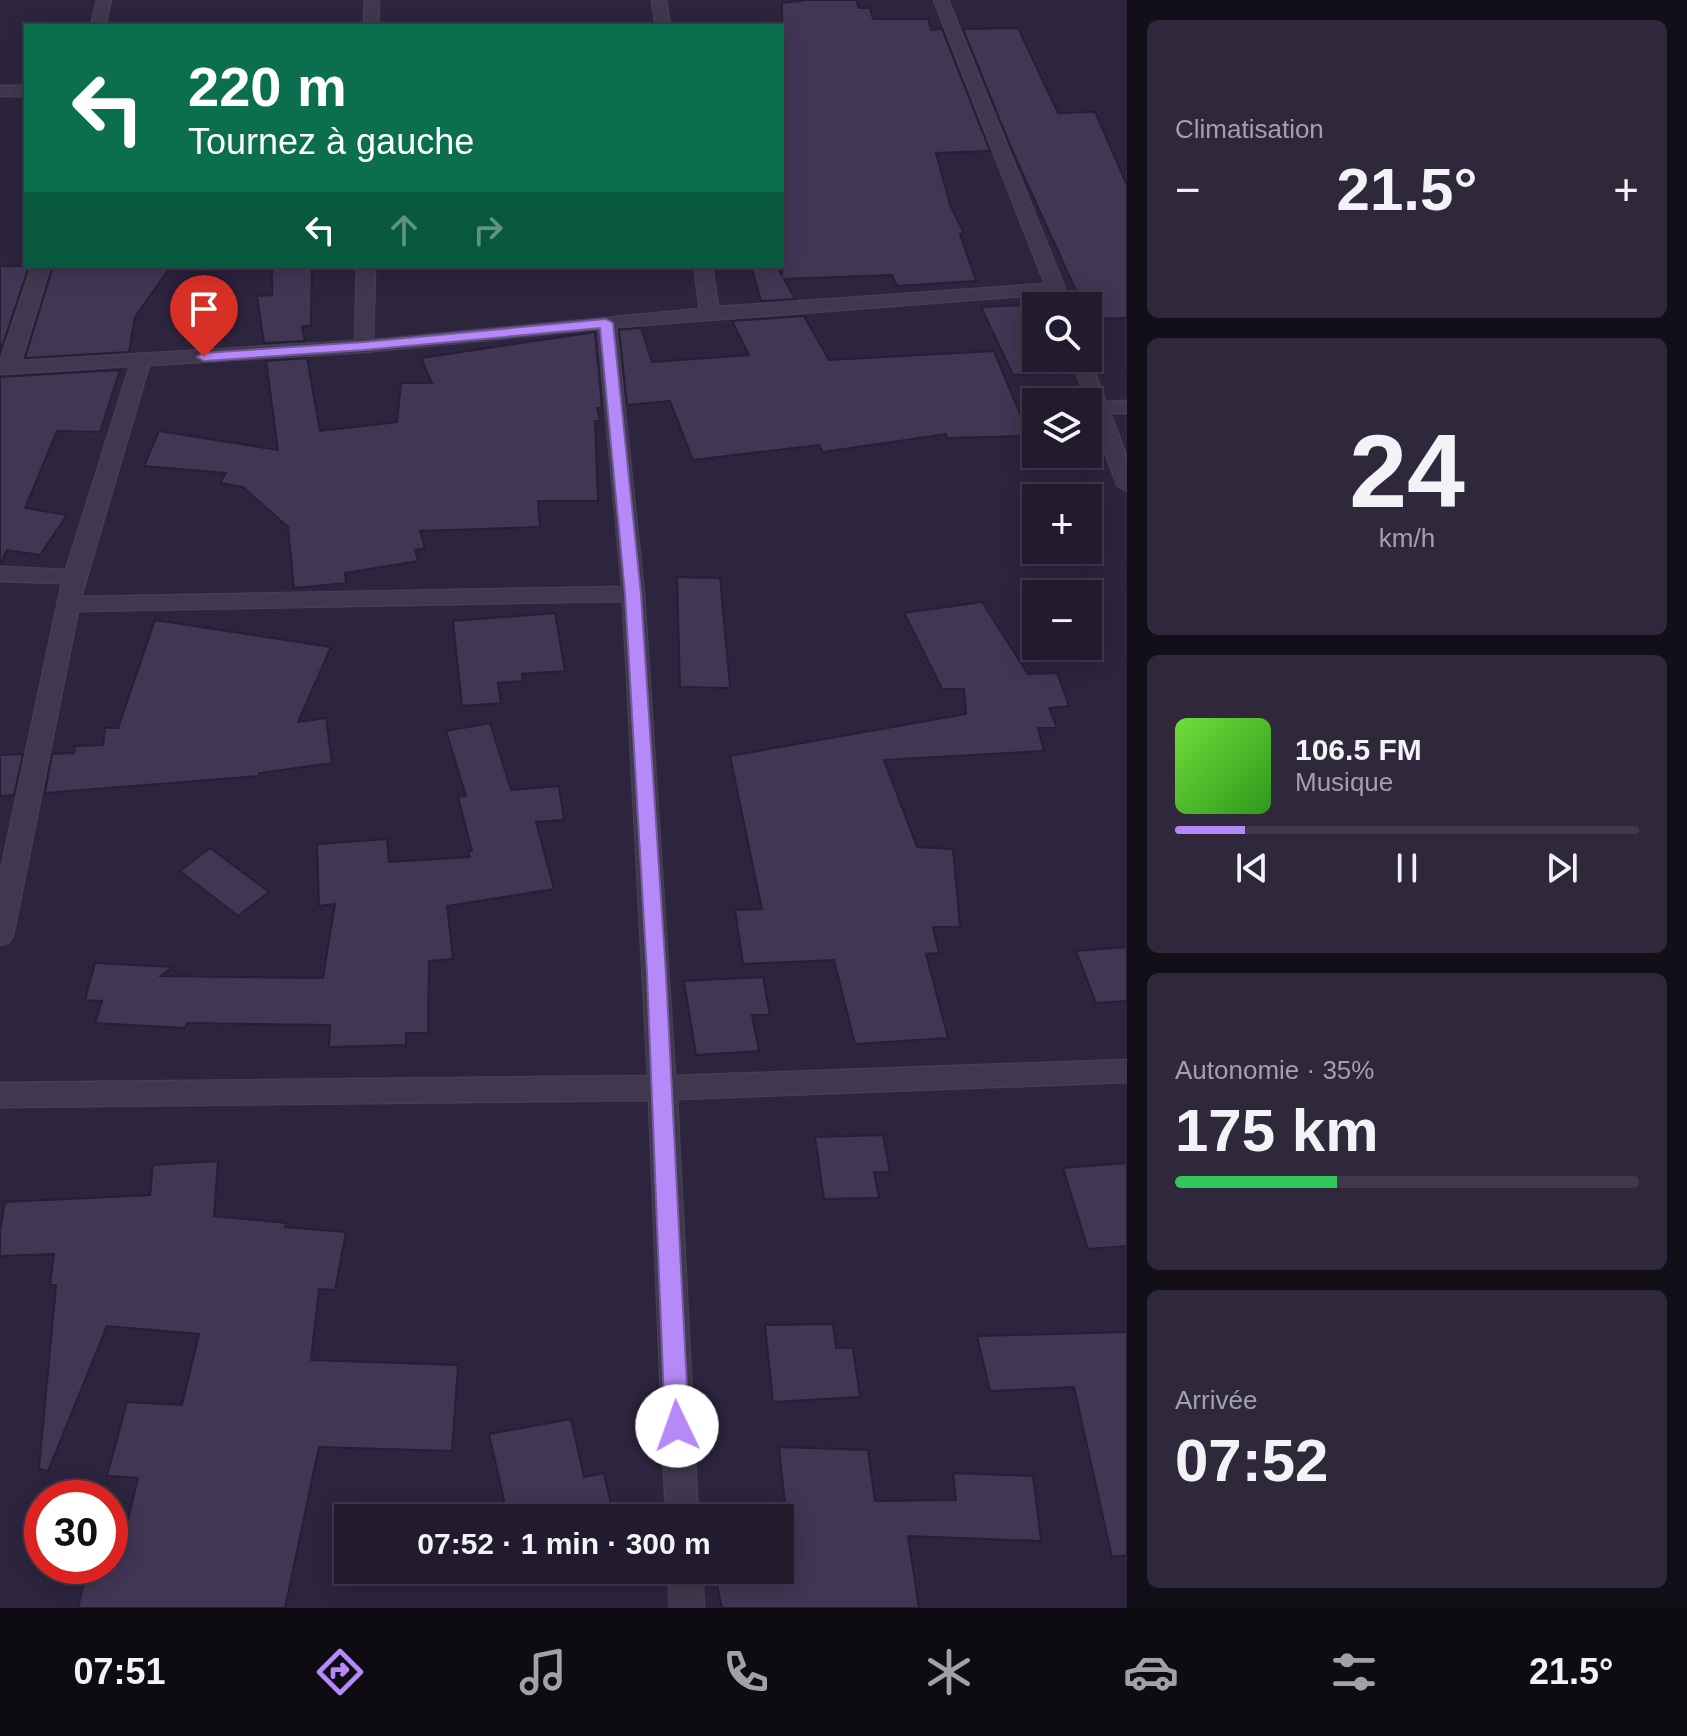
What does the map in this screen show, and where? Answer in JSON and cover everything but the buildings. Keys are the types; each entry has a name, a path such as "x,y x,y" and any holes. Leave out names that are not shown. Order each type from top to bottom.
{"street":[{"path":"98,24 104,0"},
{"path":"371,24 372,0"},
{"path":"659,0 663,24"},
{"path":"941,0 1059,292"},
{"path":"0,91 24,91"},
{"path":"40,268 5,368 364,346 710,313 1022,299"},
{"path":"364,346 366,268"},
{"path":"703,268 710,313"},
{"path":"606,323 633,594 657,974 681,1504"},
{"path":"0,935 74,577 141,361"},
{"path":"1102,408 1127,407"},
{"path":"1102,423 1127,485"},
{"path":"0,574 74,577"},
{"path":"70,604 633,594"},
{"path":"0,1095 660,1088 1127,1071"},
{"path":"686,1584 687,1608"}],"route":[{"path":"204,357 364,346 606,323 633,594 657,974 677,1426"}]}
